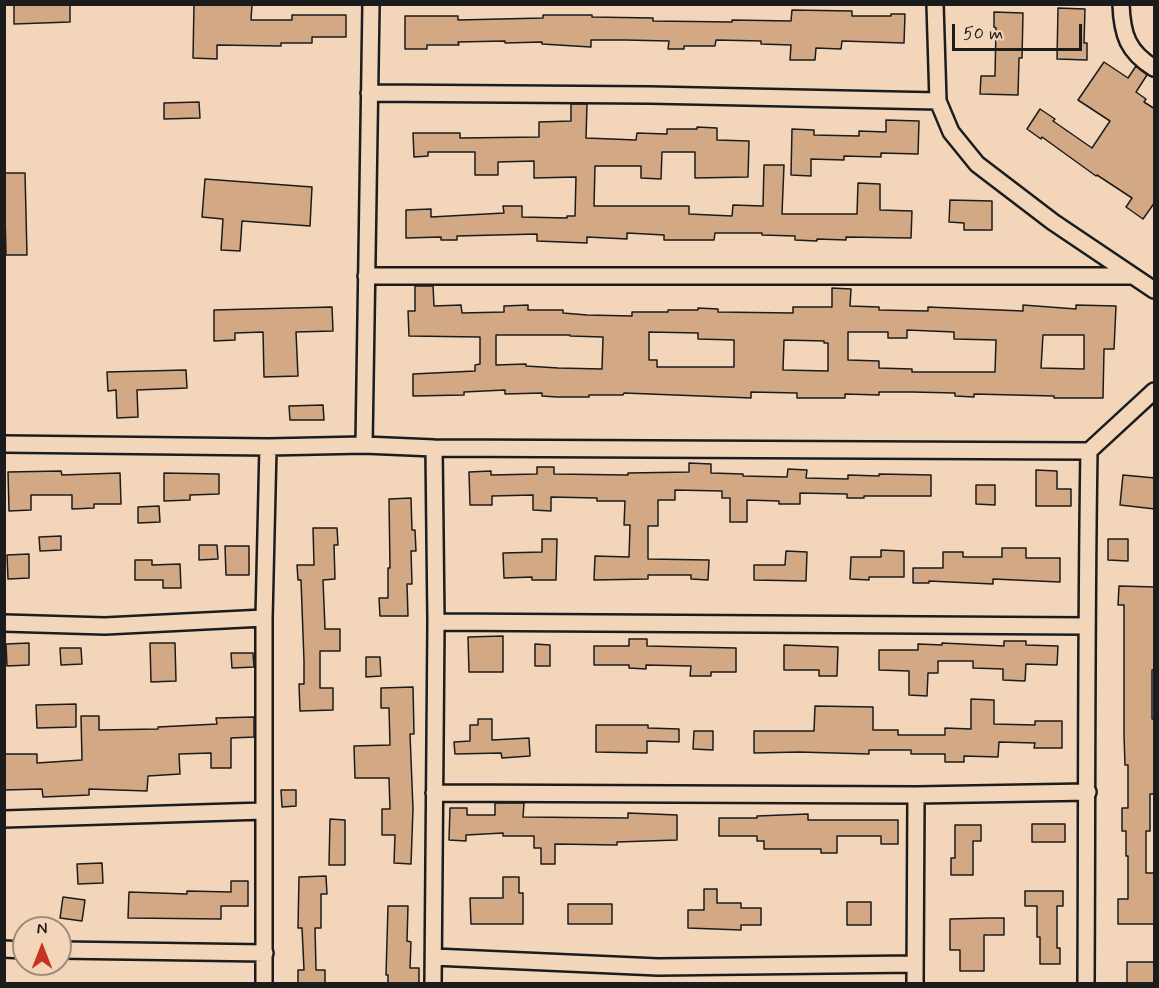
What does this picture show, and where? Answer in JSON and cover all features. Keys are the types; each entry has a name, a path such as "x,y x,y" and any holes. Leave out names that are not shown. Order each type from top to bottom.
{"street":[{"path":"364,445 370,4"},
{"path":"935,4 938,101 951,132 976,164 1053,222 1155,291"},
{"path":"1121,4 1121,15 1128,44 1143,61 1155,68"},
{"path":"369,93 662,95 938,101"},
{"path":"366,276 1131,276"},
{"path":"4,444 1089,452 1155,391"},
{"path":"264,984 264,618 268,447"},
{"path":"433,984 436,622 434,448"},
{"path":"1086,984 1088,792 1086,626 1089,452"},
{"path":"4,623 105,626 264,618"},
{"path":"436,622 1086,626"},
{"path":"434,793 916,795 1088,792"},
{"path":"915,984 916,795"},
{"path":"4,819 264,811"},
{"path":"72,950 265,953"},
{"path":"434,957 658,967 915,964"}],"building":[{"path":"14,4 70,4 70,22 14,24"},
{"path":"194,4 252,4 251,20 292,20 292,15 346,15 346,37 312,37 312,43 281,43 281,46 217,45 217,59 193,58"},
{"path":"1058,8 1085,9 1084,43 1087,43 1087,60 1057,59"},
{"path":"792,10 852,11 852,16 905,14 904,43 842,41 841,49 816,48 815,60 790,60 791,45 761,44 761,41 716,40 715,46 684,46 684,49 668,49 669,41 591,40 591,47 542,44 542,42 505,43 505,41 458,42 459,45 427,45 427,49 405,49 405,16 458,16 458,20 543,18 543,15 592,15 592,17 653,18 653,21 732,22 732,20 791,21"},
{"path":"994,12 1023,13 1018,95 980,94 981,76 995,76"},
{"path":"1104,62 1128,78 1136,66 1147,75 1136,92 1146,99 1144,102 1155,109 1155,202 1143,219 1126,207 1132,198 1027,129 1040,109 1055,119 1053,121 1092,148 1110,121 1078,100"},
{"path":"199,102 200,118 164,119 164,103"},
{"path":"571,104 587,104 586,138 636,140 637,133 667,134 667,129 697,129 697,127 717,128 717,140 749,141 748,177 695,178 695,152 662,152 661,179 641,178 641,166 595,166 594,206 689,206 689,214 732,216 733,205 763,206 764,165 784,165 782,214 857,214 858,183 880,184 880,210 912,211 911,238 846,237 846,240 817,239 817,241 795,240 795,236 762,235 762,233 715,233 714,240 664,240 664,235 627,233 627,239 587,237 587,243 537,241 537,234 457,236 457,240 441,240 441,237 406,238 406,210 431,209 431,217 504,213 503,206 522,206 522,217 567,218 567,216 575,216 576,177 534,178 534,161 498,162 498,175 475,175 475,152 428,152 428,156 414,157 413,133 460,133 460,138 539,137 539,122 571,121"},
{"path":"886,120 919,121 918,154 881,153 881,157 844,156 844,160 811,159 811,176 791,175 792,129 814,130 814,135 859,136 859,131 886,132"},
{"path":"4,173 25,173 27,255 6,255"},
{"path":"205,179 312,187 310,226 242,221 240,251 221,250 223,219 202,217"},
{"path":"950,200 992,201 992,230 964,230 964,223 949,222"},
{"path":"415,286 433,286 434,306 461,305 462,313 504,312 504,306 528,305 528,310 563,310 563,313 587,315 632,316 632,312 668,312 668,310 698,310 698,308 718,309 718,312 793,313 793,307 832,307 832,288 851,289 850,306 879,307 879,310 928,311 928,307 1023,311 1023,305 1076,309 1076,305 1116,306 1114,349 1104,349 1103,398 974,394 974,397 955,396 955,393 912,392 879,392 879,395 845,394 845,398 797,398 797,393 751,392 751,398 624,393 623,395 557,397 542,396 542,393 505,394 505,390 464,392 464,395 413,396 413,374 475,371 475,365 480,364 480,337 409,336 408,311 415,311","holes":["907,330 954,332 954,339 996,340 995,372 912,372 912,369 879,368 879,361 848,360 848,332 888,332 888,338 907,338","649,332 698,333 698,339 734,340 734,367 657,367 657,360 649,360","496,335 603,337 602,369 526,366 526,364 496,365","1043,335 1084,335 1084,369 1041,368","784,340 828,343 828,371 783,370"]},
{"path":"332,307 333,331 296,332 298,376 264,377 263,332 235,333 235,340 214,341 214,310"},
{"path":"186,370 187,388 137,390 138,417 117,418 116,390 108,391 107,372"},
{"path":"323,405 324,420 290,420 289,406"},
{"path":"689,463 711,464 711,473 743,474 743,476 787,477 788,469 807,470 806,478 848,479 848,475 879,476 879,474 931,475 931,496 847,498 847,494 800,493 800,504 747,500 747,522 730,522 730,498 722,498 722,491 675,490 675,500 658,500 658,526 648,526 648,559 709,560 708,580 691,579 691,575 648,575 648,579 594,580 595,556 629,557 630,525 624,525 625,501 551,497 551,511 533,510 533,495 492,496 492,505 470,505 469,472 491,471 491,475 537,474 537,467 554,467 554,474 628,475 628,473 689,472"},
{"path":"1036,470 1057,471 1057,489 1071,489 1071,506 1036,506"},
{"path":"61,471 62,475 120,473 121,504 94,504 94,508 72,509 72,495 31,495 31,510 9,511 8,472"},
{"path":"164,473 219,474 219,494 190,495 190,500 164,501"},
{"path":"1123,475 1155,478 1155,509 1120,505"},
{"path":"976,485 995,485 995,505 976,504"},
{"path":"411,498 412,530 415,530 416,551 411,551 412,584 407,584 408,616 380,616 379,598 388,598 389,499"},
{"path":"159,506 160,522 138,523 138,507"},
{"path":"313,528 337,528 338,545 334,545 335,579 323,580 325,629 340,629 340,651 320,651 320,688 333,688 333,710 300,711 299,684 304,684 304,661 301,580 298,580 297,565 314,565"},
{"path":"61,536 61,550 40,551 39,537"},
{"path":"542,539 557,539 556,580 532,580 532,577 504,578 503,553 542,552"},
{"path":"1108,539 1128,539 1128,561 1108,560"},
{"path":"199,545 217,545 218,559 199,560"},
{"path":"225,546 249,546 249,575 226,575"},
{"path":"1002,548 1026,548 1026,558 1060,558 1060,582 993,579 993,584 929,581 929,583 913,583 913,568 943,568 943,552 963,552 963,557 1002,557"},
{"path":"881,550 904,551 904,577 850,579 851,557 881,557"},
{"path":"786,551 807,552 806,581 754,580 754,565 785,565"},
{"path":"29,554 29,578 8,579 7,555"},
{"path":"135,560 152,560 152,565 180,564 181,588 163,588 163,580 135,580"},
{"path":"1119,586 1155,587 1155,670 1152,670 1152,719 1155,719 1155,794 1150,794 1150,831 1146,831 1146,873 1155,873 1154,924 1118,924 1118,899 1128,899 1126,831 1122,831 1122,808 1128,808 1128,765 1125,765 1124,735 1124,605 1118,605"},
{"path":"503,636 503,672 469,672 468,637"},
{"path":"629,639 647,639 647,646 736,648 736,672 711,672 711,676 690,676 691,666 646,665 646,669 629,668 629,665 594,665 594,646 629,646"},
{"path":"1004,641 1026,641 1026,645 1058,646 1057,665 1026,664 1025,681 1003,680 1003,669 973,668 973,661 938,661 938,673 928,673 927,696 909,695 909,671 879,670 879,650 918,650 918,644 942,645 942,643 1004,646"},
{"path":"29,643 29,665 7,666 6,644"},
{"path":"150,643 175,643 176,681 151,682"},
{"path":"535,644 550,645 550,666 535,666"},
{"path":"784,645 838,647 837,676 819,676 819,670 784,670"},
{"path":"60,648 81,648 82,664 61,665"},
{"path":"231,653 253,653 254,667 232,668"},
{"path":"366,657 380,657 381,676 366,677"},
{"path":"413,687 414,734 410,734 413,809 411,864 394,863 395,835 382,835 382,809 390,809 389,778 355,778 354,746 390,745 389,708 381,708 381,688"},
{"path":"971,699 994,700 994,724 1035,725 1035,721 1062,721 1062,748 1034,748 1035,743 999,742 998,757 964,756 964,762 945,762 945,754 911,754 911,750 869,750 869,754 754,753 754,731 814,731 815,706 873,707 873,730 898,730 898,735 945,735 945,728 971,729"},
{"path":"76,704 76,727 37,728 36,705"},
{"path":"81,716 99,716 99,730 158,729 158,727 217,724 216,718 254,717 254,737 231,738 231,768 211,768 211,753 179,754 180,774 148,776 147,791 89,789 89,795 43,797 42,789 4,790 4,754 37,754 37,763 82,760"},
{"path":"478,719 492,719 492,740 529,738 530,756 502,758 501,753 455,754 454,742 470,741 470,725 478,725"},
{"path":"596,725 648,725 648,728 679,729 679,742 647,741 647,753 596,752"},
{"path":"694,731 713,731 713,750 693,749"},
{"path":"281,790 296,790 296,806 282,807"},
{"path":"495,803 524,803 523,817 628,818 628,813 677,815 677,840 617,842 617,845 555,844 555,864 541,864 541,848 534,848 534,836 503,836 503,833 466,835 466,841 449,840 450,808 467,808 467,815 495,815"},
{"path":"808,814 808,820 898,820 898,844 881,844 881,836 837,836 837,853 821,853 821,849 764,849 764,841 757,841 757,836 719,836 719,818"},
{"path":"330,819 345,820 345,865 329,865"},
{"path":"1032,824 1065,824 1065,842 1032,842"},
{"path":"955,825 981,825 981,841 973,841 973,875 951,875 951,858 955,858"},
{"path":"102,863 103,883 78,884 77,864"},
{"path":"326,876 327,894 321,894 321,928 315,928 316,970 325,970 325,984 298,984 298,970 304,970 302,928 298,928 299,877"},
{"path":"503,877 519,877 519,893 523,893 523,924 471,924 470,898 503,898"},
{"path":"231,881 248,881 248,906 221,906 221,919 128,918 129,892 187,894 187,891 231,892"},
{"path":"704,889 717,889 717,903 741,903 741,908 761,908 761,925 741,925 741,930 688,928 688,910 704,910"},
{"path":"1025,891 1063,891 1063,906 1057,906 1057,948 1060,948 1060,964 1040,964 1037,906 1025,906"},
{"path":"63,897 85,900 82,921 72,920 72,916 60,916"},
{"path":"847,902 871,902 871,925 847,925"},
{"path":"568,904 612,904 612,924 568,924"},
{"path":"388,906 408,906 407,941 411,942 410,968 419,968 419,984 388,984 388,975 386,975"},
{"path":"1004,918 1004,935 984,935 984,971 960,971 960,950 950,950 950,919"},
{"path":"1127,962 1155,962 1155,984 1127,984"}]}
